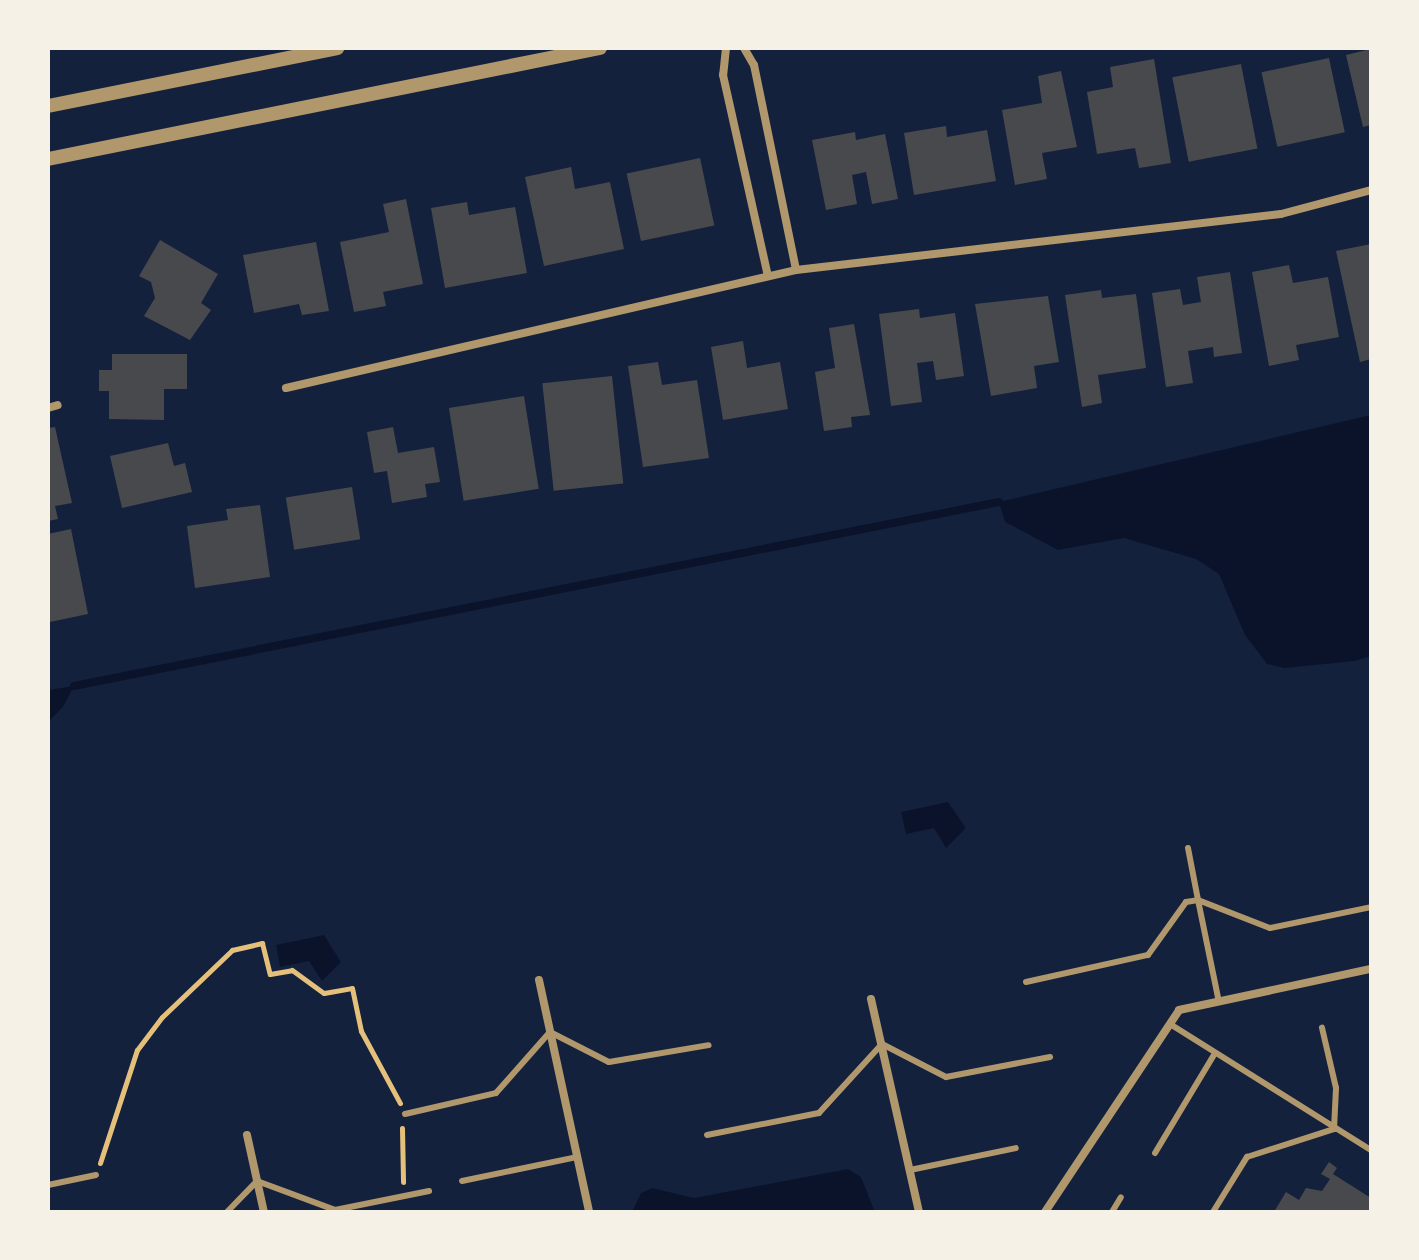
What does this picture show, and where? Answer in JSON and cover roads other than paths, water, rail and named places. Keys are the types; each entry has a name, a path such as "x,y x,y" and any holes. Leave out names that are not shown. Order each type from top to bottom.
{"street":[{"path":"48,106 337,48"},
{"path":"48,159 600,48"},
{"path":"726,48 723,75 768,276"},
{"path":"744,48 754,65 796,270"},
{"path":"286,388 796,270 1281,214 1371,190"},
{"path":"1045,1212 1179,1010 1371,969"},
{"path":"539,980 589,1212"},
{"path":"871,999 919,1212"},
{"path":"247,1135 264,1212"}],"lane":[{"path":"1188,848 1219,1002"},
{"path":"1026,982 1148,955 1186,902 1198,900 1270,928 1371,907"},
{"path":"1170,1024 1214,1055 1371,1150"},
{"path":"1322,1028 1336,1088 1334,1129"},
{"path":"405,1114 496,1093 550,1032 609,1062 709,1045"},
{"path":"707,1135 819,1113 882,1044 946,1077 1050,1057"},
{"path":"1155,1153 1214,1055"},
{"path":"1213,1212 1247,1157 1334,1129"},
{"path":"910,1170 1016,1148"},
{"path":"462,1181 577,1157"},
{"path":"48,1185 96,1175"},
{"path":"227,1212 257,1181 335,1210 429,1191"},
{"path":"1112,1212 1121,1197"}],"water":[{"path":"1371,415 1371,656 1355,661 1284,668 1267,664 1245,635 1219,574 1196,559 1124,538 1058,550 1005,522 999,502"},
{"path":"74,686 63,707 48,722 48,690"},
{"path":"948,802 966,828 946,848 934,828 906,834 901,812"},
{"path":"324,935 341,962 322,981 309,961 280,967 276,945"},
{"path":"848,1169 861,1177 875,1212 632,1212 641,1193 652,1188 694,1198"}],"waterway":[{"path":"74,686 999,502"}]}
